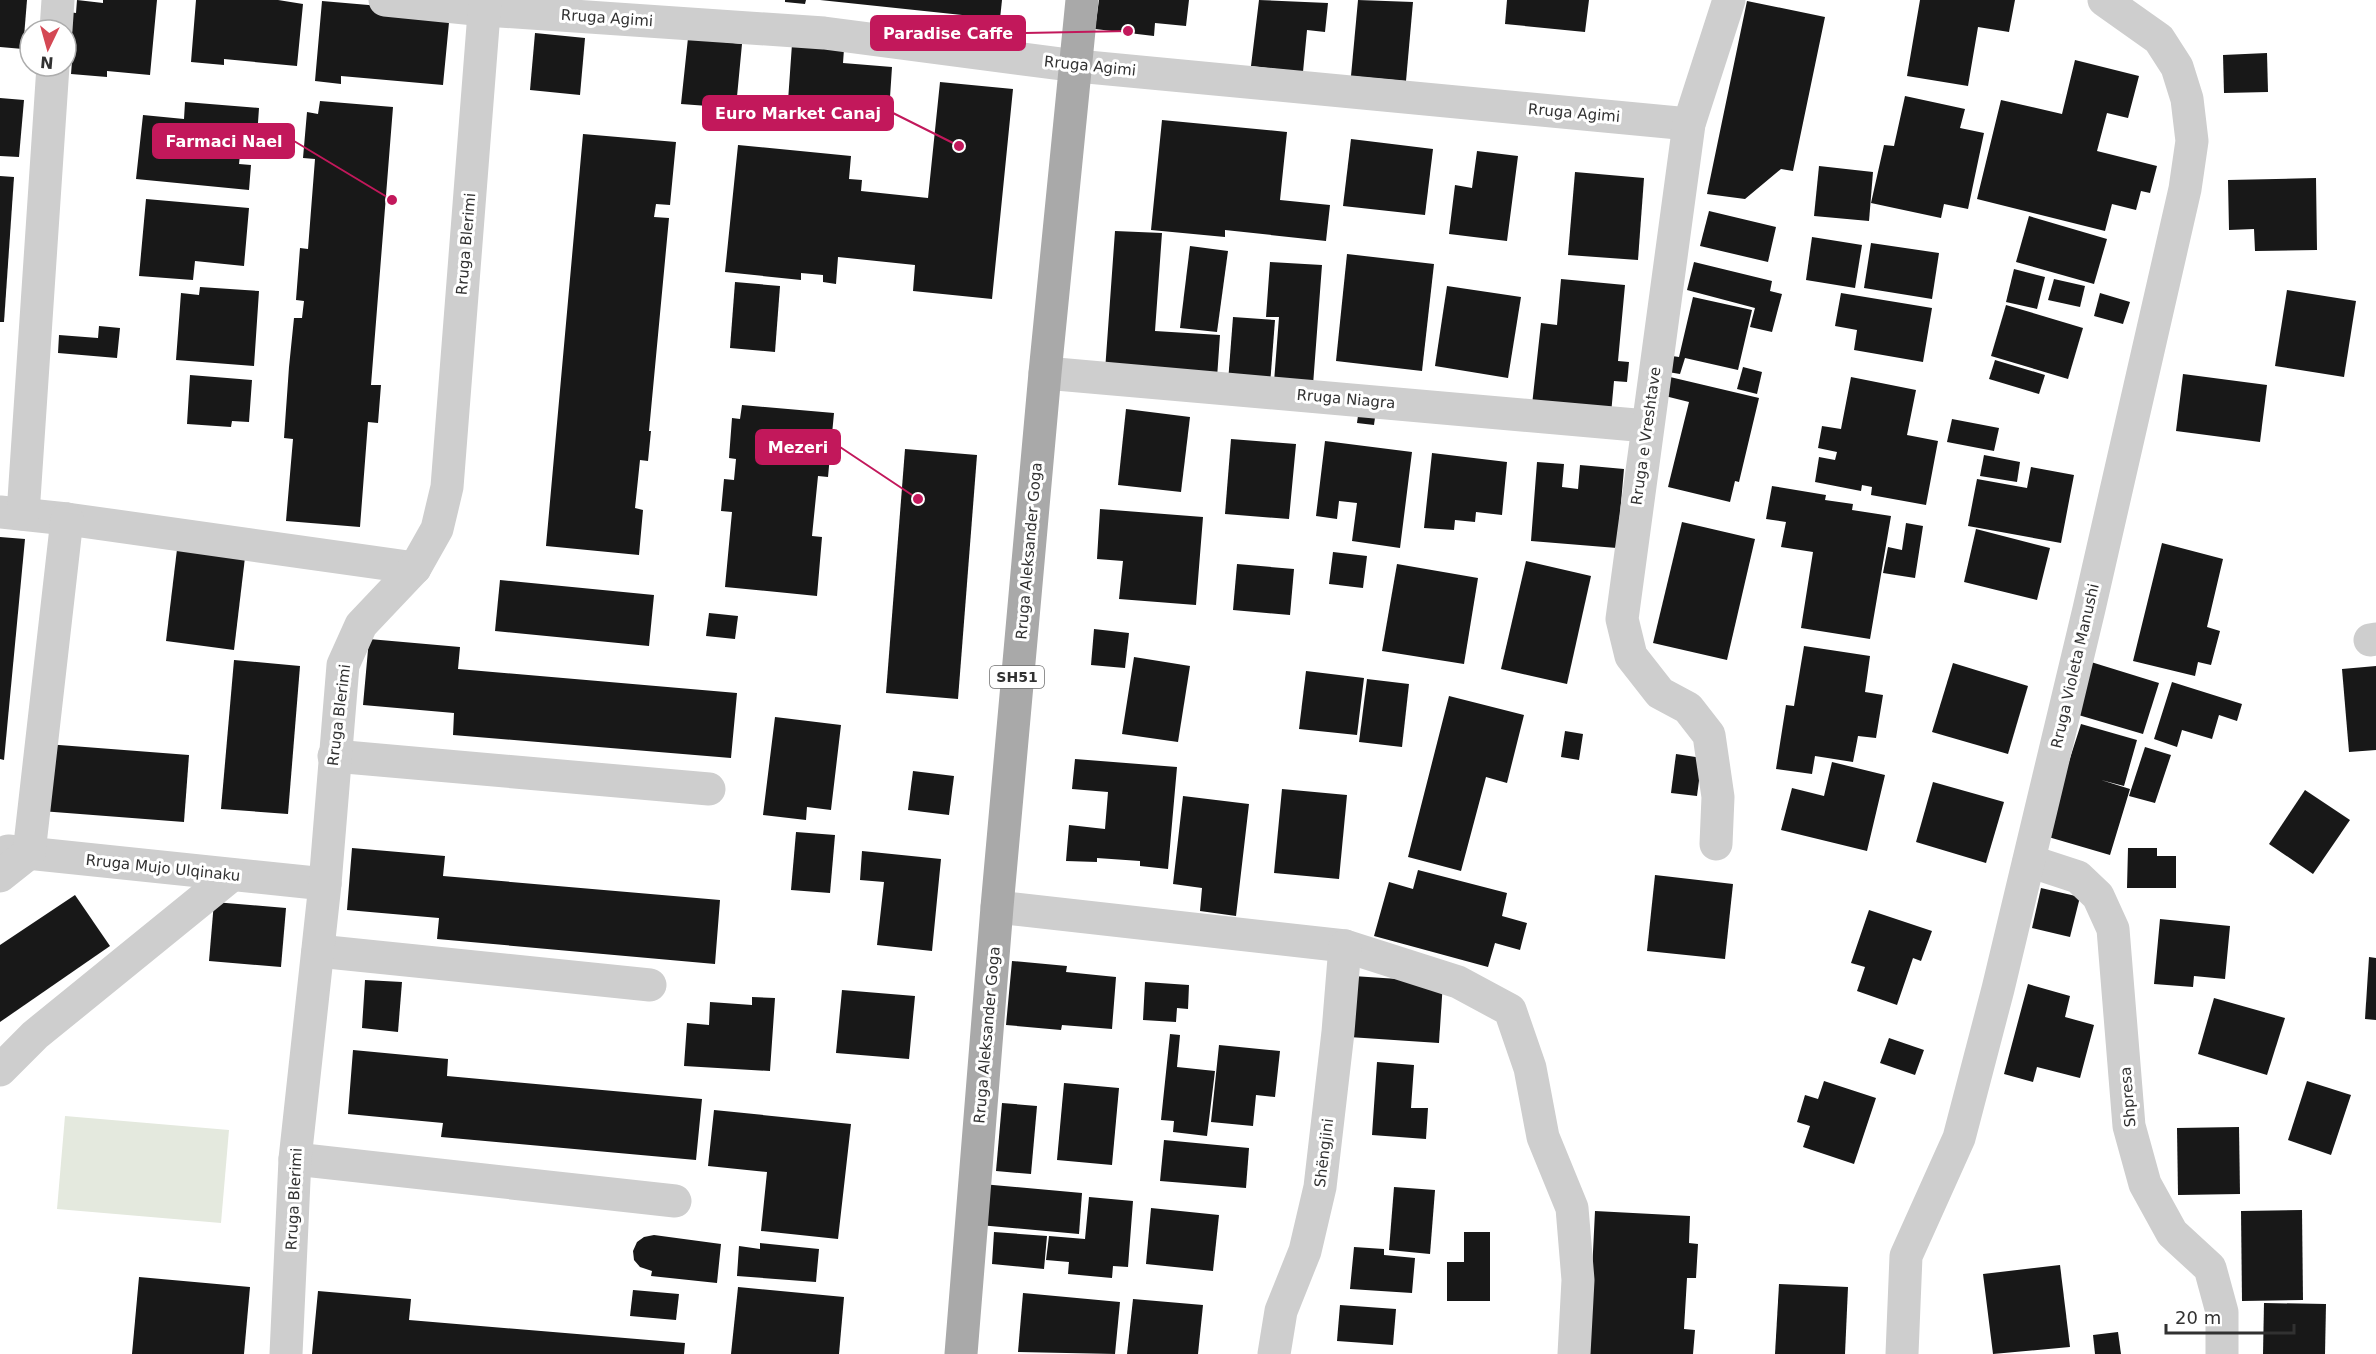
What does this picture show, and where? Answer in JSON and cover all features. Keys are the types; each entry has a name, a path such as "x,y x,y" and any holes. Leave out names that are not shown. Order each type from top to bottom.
{"main road":[{"name":"Rruga Aleksander Goga","path":"961,1354 997,907 1045,373 1082,0"}],"street":[{"path":"57,18 58,0"},
{"name":"Rruga Agimi","path":"385,0 485,5 824,33 1077,66 1689,124"},
{"name":"Rruga e Vreshtave","path":"1716,844 1718,797 1709,735 1688,708 1660,693 1631,656 1622,619 1689,124 1729,0"},
{"name":"Rruga Violeta Manushi","path":"1902,1354 1906,1256 1959,1138 2029,861 2182,201 2192,141 2187,99 2177,67 2159,39 2104,0"},
{"name":"Rruga Blerimi","path":"286,1354 295,1159 325,884 343,665 361,625 415,568 437,529 447,487 485,5"},
{"path":"52,78 12,513 415,568"},
{"name":"Rruga Niagra","path":"1045,373 1647,426"},
{"path":"0,876 15,852 67,519"},
{"path":"334,756 709,789"},
{"name":"Rruga Mujo Ulqinaku","path":"15,852 325,884"},
{"name":"Shpresa","path":"2029,861 2078,878 2098,896 2113,929 2129,1126 2145,1185 2172,1233 2210,1268 2222,1312 2222,1354"},
{"path":"0,1070 35,1035 232,875"},
{"path":"997,907 1345,946 1458,982 1510,1010 1530,1068 1543,1137 1572,1208 1578,1280 1574,1354"},
{"name":"Shëngjini","path":"1274,1354 1281,1311 1305,1251 1320,1187 1345,946"},
{"path":"318,951 650,985"},
{"path":"295,1159 675,1201"}],"shaded area":[{"path":"65,1116 229,1130 221,1223 57,1209"}],"building":[{"path":"0,0 27,0 26,18 18,18 18,49 0,47"},
{"path":"77,0 103,3 103,0 157,0 150,75 107,71 107,77 78,75 78,18 68,18 69,12 76,13"},
{"path":"196,0 278,0 303,4 297,66 224,59 224,65 191,62"},
{"path":"785,0 806,0 805,4 785,2"},
{"path":"820,0 1002,0 1000,19"},
{"path":"1099,0 1189,0 1186,26 1155,23 1154,36 1095,29"},
{"path":"1259,0 1328,3 1325,32 1307,30 1303,72 1251,66"},
{"path":"1358,0 1413,2 1406,81 1351,76"},
{"path":"1507,0 1589,0 1585,32 1505,24"},
{"path":"1920,0 2015,0 2009,32 1978,27 1968,86 1907,76"},
{"path":"322,1 450,12 443,85 341,76 341,84 315,81"},
{"path":"1747,1 1825,17 1793,171 1781,169 1745,199 1707,194"},
{"path":"535,33 585,38 580,95 530,90"},
{"path":"688,38 742,44 734,128 706,125 708,106 681,104"},
{"path":"792,44 844,49 843,63 892,67 888,128 838,124 840,105 788,101"},
{"path":"2267,53 2268,92 2224,93 2223,55"},
{"path":"2075,60 2139,76 2128,118 2107,113 2097,151 2157,166 2150,193 2141,191 2136,210 2112,204 2105,231 1977,199 2001,100 2062,114"},
{"path":"940,82 1013,89 992,299 913,291 915,265 838,257 836,284 823,282 823,275 801,273 801,280 725,272 738,145 851,156 849,179 862,180 861,191 928,198"},
{"path":"1905,96 1965,109 1960,128 1984,133 1968,209 1944,204 1941,218 1871,203 1884,145 1894,146"},
{"path":"0,98 24,100 19,157 0,156"},
{"path":"320,101 393,107 371,385 381,385 378,423 368,422 360,527 286,521 293,439 284,438 289,367 294,318 302,318 304,301 296,300 300,248 308,249 315,159 303,158 307,112 318,114"},
{"path":"185,102 259,108 257,137 253,137 252,147 241,146 239,164 251,165 249,190 136,179 143,115 184,119"},
{"path":"1162,120 1287,132 1280,200 1330,205 1326,241 1225,230 1225,237 1151,230"},
{"path":"583,134 676,142 670,205 656,204 654,217 669,218 648,461 640,460 635,508 643,510 639,555 546,546"},
{"path":"1351,139 1433,149 1425,215 1343,206"},
{"path":"1477,151 1518,156 1507,241 1449,234 1455,185 1472,188"},
{"path":"1819,166 1873,172 1869,221 1814,216"},
{"path":"1575,172 1644,178 1638,260 1568,255"},
{"path":"0,176 14,177 4,322 0,322"},
{"path":"2316,178 2317,250 2255,251 2254,229 2229,230 2228,180"},
{"path":"146,199 249,208 244,266 195,261 193,280 139,276"},
{"path":"1709,211 1776,227 1768,262 1700,246"},
{"path":"2029,216 2107,239 2094,284 2016,262"},
{"path":"1115,231 1162,233 1155,331 1220,335 1217,378 1105,371"},
{"path":"1812,237 1862,245 1855,288 1806,280"},
{"path":"1871,243 1939,253 1932,299 1864,288"},
{"path":"1190,246 1228,251 1217,332 1180,328"},
{"path":"1347,254 1434,264 1422,371 1336,361"},
{"path":"1270,262 1322,265 1313,385 1274,382 1279,317 1266,317"},
{"path":"1694,262 1772,281 1770,291 1782,294 1772,332 1750,327 1755,308 1687,290"},
{"path":"2014,269 2045,277 2037,309 2006,302"},
{"path":"1561,279 1625,285 1618,361 1629,362 1627,382 1614,381 1611,414 1532,405 1541,323 1557,325"},
{"path":"2054,279 2085,286 2080,307 2048,300"},
{"path":"735,282 780,286 775,352 730,348"},
{"path":"1447,286 1521,297 1508,378 1435,366"},
{"path":"200,287 259,291 254,366 176,360 181,293 199,295"},
{"path":"2287,290 2356,301 2344,377 2275,366"},
{"path":"1841,293 1932,308 1923,362 1854,350 1857,330 1835,326"},
{"path":"2100,293 2130,302 2123,324 2094,316"},
{"path":"1693,297 1752,310 1738,370 1685,358 1680,374 1668,372 1672,356 1679,357"},
{"path":"2006,305 2083,328 2068,379 1991,356"},
{"path":"1233,317 1275,320 1270,385 1228,382"},
{"path":"99,326 120,328 117,358 58,353 59,335 98,338"},
{"path":"1995,360 2045,375 2039,394 1989,379"},
{"path":"1743,367 1762,372 1757,394 1737,389"},
{"path":"2183,374 2267,385 2260,442 2176,431"},
{"path":"190,375 252,380 249,422 232,421 231,427 187,424"},
{"path":"1670,377 1759,398 1739,482 1735,481 1730,502 1668,487 1689,402 1665,396"},
{"path":"1851,377 1916,390 1907,435 1938,441 1926,505 1871,495 1872,487 1862,485 1861,491 1815,482 1819,457 1835,460 1837,452 1818,448 1822,426 1841,429"},
{"path":"742,405 834,413 828,477 818,476 812,536 822,537 817,596 725,587 732,512 721,511 724,479 734,480 736,459 729,458 732,418 740,419"},
{"path":"1359,408 1376,410 1374,425 1357,423"},
{"path":"1126,409 1190,417 1181,492 1118,485"},
{"path":"1952,419 1999,428 1994,451 1947,442"},
{"path":"1231,439 1296,444 1289,519 1225,514"},
{"path":"1325,441 1412,452 1400,548 1352,541 1357,503 1339,501 1337,519 1316,516"},
{"path":"905,449 977,455 958,699 886,693"},
{"path":"1432,453 1507,462 1502,515 1476,512 1475,522 1455,520 1454,530 1424,528"},
{"path":"1984,455 2020,462 2017,482 1980,476"},
{"path":"1537,462 1564,464 1562,487 1578,489 1580,465 1624,469 1617,548 1531,541"},
{"path":"2031,467 2074,475 2061,543 1968,526 1977,479 2027,488"},
{"path":"1772,486 1826,495 1825,500 1853,504 1852,510 1891,516 1870,639 1801,628 1813,552 1781,547 1786,522 1766,519"},
{"path":"1100,509 1203,517 1196,605 1119,599 1123,561 1097,559"},
{"path":"1682,522 1755,539 1727,660 1653,643"},
{"path":"1906,523 1923,526 1915,578 1883,573 1888,547 1902,550"},
{"path":"1976,529 2050,548 2037,600 1964,582"},
{"path":"0,537 25,539 4,760 0,759"},
{"path":"178,541 246,549 234,650 166,641"},
{"path":"2162,543 2223,559 2207,627 2220,631 2211,665 2198,662 2195,676 2133,661"},
{"path":"1333,552 1367,556 1363,588 1329,584"},
{"path":"1526,561 1591,576 1567,684 1501,669"},
{"path":"1237,564 1294,569 1290,615 1233,610"},
{"path":"1397,564 1478,578 1464,664 1382,651"},
{"path":"500,580 654,595 649,646 495,631"},
{"path":"709,613 738,616 735,639 706,636"},
{"path":"1094,629 1129,633 1125,668 1091,665"},
{"path":"369,639 460,647 458,669 737,693 731,758 453,735 454,713 363,705"},
{"path":"1804,646 1870,656 1865,692 1883,695 1876,738 1858,736 1853,762 1815,756 1812,774 1776,769 1786,705 1794,706"},
{"path":"1134,657 1190,666 1178,742 1122,734"},
{"path":"234,660 300,666 288,814 221,809"},
{"path":"2091,662 2159,683 2143,734 2075,714"},
{"path":"1953,663 2028,686 2008,754 1932,732"},
{"path":"2376,666 2376,750 2349,752 2342,669"},
{"path":"1306,671 1364,678 1357,735 1299,729"},
{"path":"1367,679 1409,684 1402,747 1359,742"},
{"path":"2172,682 2242,704 2237,721 2219,715 2212,739 2182,730 2177,747 2154,739"},
{"path":"1449,696 1524,715 1507,783 1486,777 1461,871 1408,857"},
{"path":"775,717 841,725 831,810 807,807 806,820 763,815"},
{"path":"2081,724 2137,740 2124,786 2101,780 2130,789 2110,855 2045,836"},
{"path":"1565,731 1583,734 1579,760 1561,757"},
{"path":"46,744 189,755 184,822 41,811"},
{"path":"2145,747 2171,755 2155,803 2129,796"},
{"path":"1676,754 1702,758 1697,796 1671,793"},
{"path":"1075,759 1177,767 1168,869 1140,866 1140,861 1097,858 1097,862 1066,861 1069,825 1105,829 1108,792 1072,789"},
{"path":"1832,762 1885,775 1867,851 1781,830 1792,788 1824,796"},
{"path":"913,771 954,776 949,815 908,810"},
{"path":"1933,782 2004,802 1986,863 1916,842"},
{"path":"1282,789 1347,795 1339,879 1274,873"},
{"path":"2305,790 2350,820 2313,874 2269,844"},
{"path":"1183,796 1249,804 1236,916 1200,911 1202,888 1173,884"},
{"path":"796,832 835,835 830,893 791,890"},
{"path":"352,848 445,856 443,876 720,900 715,964 437,939 439,918 347,910"},
{"path":"2128,848 2157,848 2157,856 2176,856 2176,888 2127,888"},
{"path":"862,851 941,859 932,951 877,945 884,882 860,880"},
{"path":"1418,870 1507,893 1502,916 1527,923 1520,950 1495,943 1488,967 1374,936 1389,882 1413,889"},
{"path":"1655,875 1733,884 1725,959 1647,951"},
{"path":"2041,888 2080,897 2070,937 2032,928"},
{"path":"75,895 110,946 0,1022 0,945"},
{"path":"214,902 286,908 281,967 209,961"},
{"path":"1869,910 1932,931 1921,961 1913,958 1897,1005 1857,991 1865,967 1851,963"},
{"path":"2160,919 2230,926 2225,979 2194,976 2193,987 2154,984"},
{"path":"2369,957 2376,958 2376,1020 2365,1019"},
{"path":"1012,961 1067,966 1066,972 1116,977 1112,1029 1062,1025 1061,1030 1006,1025"},
{"path":"1353,976 1443,982 1439,1043 1349,1037"},
{"path":"365,980 402,982 398,1032 362,1028"},
{"path":"1145,982 1189,985 1188,1009 1177,1008 1176,1022 1143,1020"},
{"path":"2028,984 2070,996 2065,1017 2094,1025 2080,1078 2037,1067 2033,1082 2004,1074"},
{"path":"842,990 915,996 909,1059 836,1053"},
{"path":"752,997 775,998 770,1071 684,1066 687,1023 709,1025 710,1002 752,1005"},
{"path":"2214,998 2285,1018 2267,1075 2198,1054"},
{"path":"1170,1034 1180,1035 1177,1067 1215,1071 1207,1136 1173,1132 1174,1121 1161,1120"},
{"path":"1889,1038 1924,1050 1915,1075 1880,1063"},
{"path":"1219,1045 1280,1051 1275,1097 1256,1095 1253,1126 1211,1122"},
{"path":"353,1050 448,1059 447,1076 702,1099 696,1160 441,1137 443,1123 348,1114"},
{"path":"1377,1062 1414,1065 1411,1108 1428,1108 1426,1139 1372,1135"},
{"path":"1824,1081 1876,1098 1854,1164 1803,1147 1810,1126 1797,1122 1805,1095 1818,1099"},
{"path":"2307,1081 2351,1095 2331,1155 2288,1140"},
{"path":"1064,1083 1119,1088 1112,1165 1057,1160"},
{"path":"1002,1103 1037,1106 1031,1174 996,1171"},
{"path":"714,1110 851,1124 838,1239 761,1231 767,1172 708,1166"},
{"path":"2239,1127 2240,1194 2178,1195 2177,1128"},
{"path":"1164,1140 1249,1148 1246,1188 1160,1181"},
{"path":"982,1184 1082,1193 1079,1234 979,1225"},
{"path":"1394,1187 1435,1190 1430,1254 1389,1250"},
{"path":"1089,1197 1133,1201 1128,1267 1113,1266 1112,1278 1068,1274 1069,1262 1046,1260 1049,1236 1085,1239"},
{"path":"1151,1208 1219,1215 1213,1271 1146,1264"},
{"path":"2302,1210 2303,1300 2242,1301 2241,1211"},
{"path":"1595,1211 1690,1216 1689,1243 1698,1244 1696,1278 1687,1278 1684,1329 1695,1330 1693,1354 1588,1354"},
{"path":"994,1232 1047,1236 1044,1269 992,1264"},
{"path":"1464,1232 1490,1232 1490,1301 1447,1301 1447,1262 1464,1262"},
{"path":"654,1235 721,1244 717,1283 651,1276 652,1271 640,1267 634,1260 633,1251 637,1242 644,1237"},
{"path":"760,1243 819,1249 816,1282 737,1276 739,1246 760,1249"},
{"path":"1354,1247 1384,1249 1384,1255 1415,1258 1412,1293 1350,1289"},
{"path":"2060,1265 2070,1347 1993,1354 1983,1274"},
{"path":"139,1277 250,1287 244,1354 132,1354"},
{"path":"1779,1284 1848,1287 1845,1354 1775,1354"},
{"path":"738,1287 844,1297 839,1354 731,1354"},
{"path":"633,1290 679,1294 676,1320 630,1316"},
{"path":"318,1291 411,1299 409,1320 685,1343 684,1354 312,1354"},
{"path":"1023,1293 1120,1302 1115,1354 1018,1352"},
{"path":"1133,1299 1203,1305 1198,1354 1127,1354"},
{"path":"2264,1303 2326,1304 2325,1354 2263,1354"},
{"path":"1340,1305 1396,1309 1393,1345 1337,1341"},
{"path":"2118,1332 2121,1354 2095,1354 2093,1335"}],"place":[{"name":"Paradise Caffe","path":"1128,31"},
{"name":"Euro Market Canaj","path":"959,146"},
{"name":"Farmaci Nael","path":"392,200"},
{"name":"Mezeri","path":"918,499"}]}
